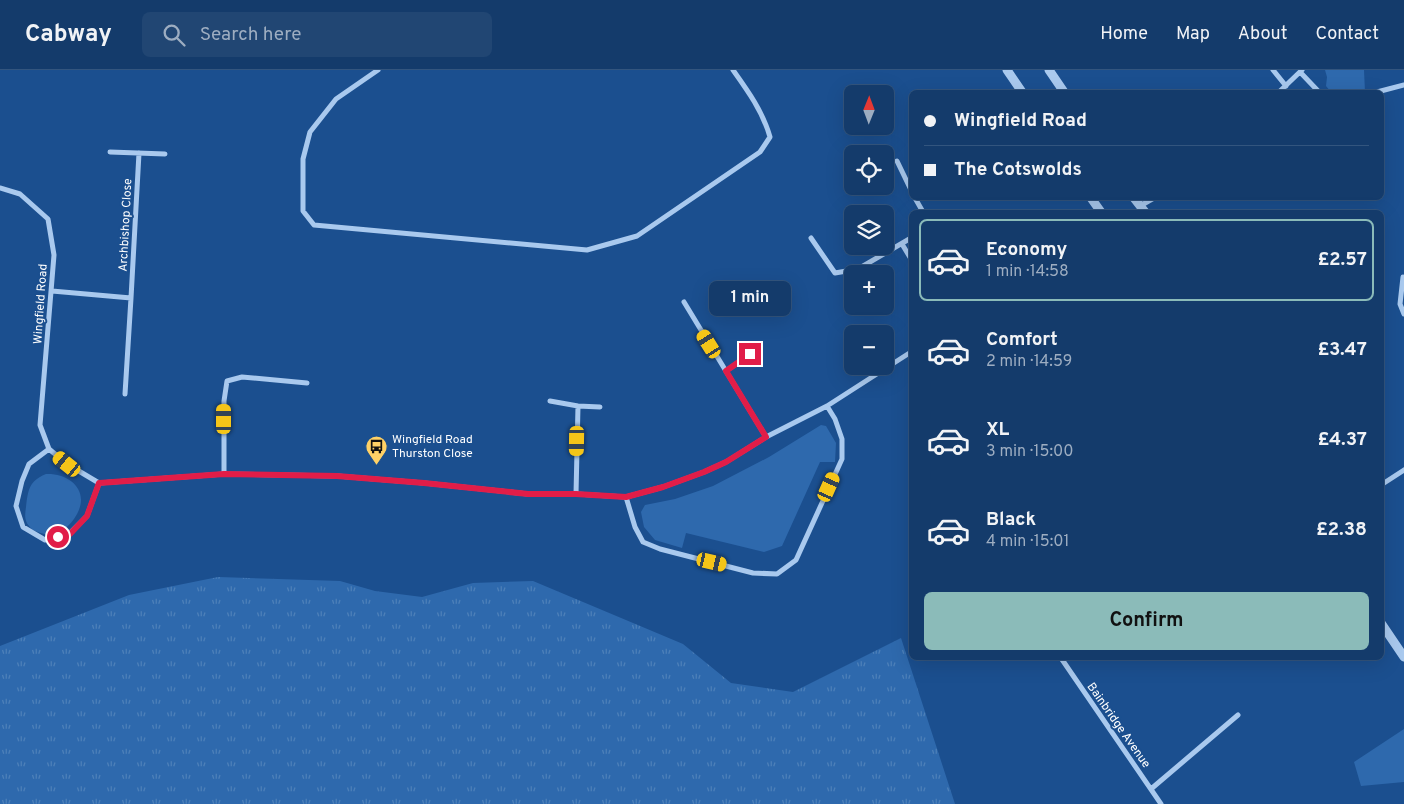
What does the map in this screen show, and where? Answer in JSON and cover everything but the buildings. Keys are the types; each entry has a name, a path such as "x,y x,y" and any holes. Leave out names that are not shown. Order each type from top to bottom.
{"street":[{"path":"378,70 336,98 310,132 304,160 303,211 314,225 587,250 637,236 760,152 770,137 766,122 733,70"},
{"path":"1007,70 1021,90"},
{"path":"1048,70 1063,90"},
{"path":"1273,70 1286,86"},
{"path":"1281,90 1301,71 1317,90"},
{"path":"1384,90 1404,85"},
{"path":"110,152 165,154"},
{"name":"Archbishop Close","path":"124,394 139,153"},
{"path":"897,162 909,186"},
{"name":"Wingfield Road","path":"0,188 20,194 48,220 54,255 40,425 49,449"},
{"path":"1142,209 1152,200"},
{"path":"811,238 835,273 858,269 909,239"},
{"path":"902,244 909,256"},
{"path":"1403,277 1400,304 1404,314"},
{"path":"52,291 131,298"},
{"path":"684,302 766,437"},
{"path":"99,483 87,516 70,534 45,540 23,527 16,506 22,481 29,464 49,449 67,464 99,483 224,474 337,476 528,494 626,497 663,487 726,462 766,437 827,406 909,353"},
{"path":"726,371 750,354"},
{"path":"224,474 224,401 227,381 242,377 307,383"},
{"path":"550,401 578,406 600,407"},
{"path":"576,494 578,406"},
{"path":"626,497 635,527 643,542 660,549 753,573 777,574 796,560 842,460 842,439 835,419 827,406"},
{"path":"1384,483 1404,470"},
{"path":"1384,627 1404,657"},
{"name":"Bainbridge Avenue","path":"1062,660 1161,804"},
{"path":"1151,789 1238,715"}],"green space":[{"path":"1325,70 1364,70 1365,90 1329,90 1326,86 1327,77"},
{"path":"821,425 826,426 836,443 835,462 820,462 782,546 764,552 686,533 682,548 655,540 644,527 641,512 645,505 675,499 713,486 769,457"},
{"path":"46,474 62,476 69,480 79,490 81,496 81,504 71,523 62,531 50,534 33,530 27,524 25,517 30,487 36,480"},
{"path":"218,577 340,581 375,591 422,597 473,583 533,581 683,644 731,683 793,692 901,638 955,804 0,804 0,646 129,595"},
{"path":"1404,729 1404,782 1361,786 1354,762"}],"place":[{"name":"Wingfield Road Thurston Close","path":"376,465"}],"route":[{"path":"58,537 70,534 87,516 99,483 224,474 337,476 528,494 626,497 663,487 704,472 726,462 766,437 726,371 750,354"}]}
